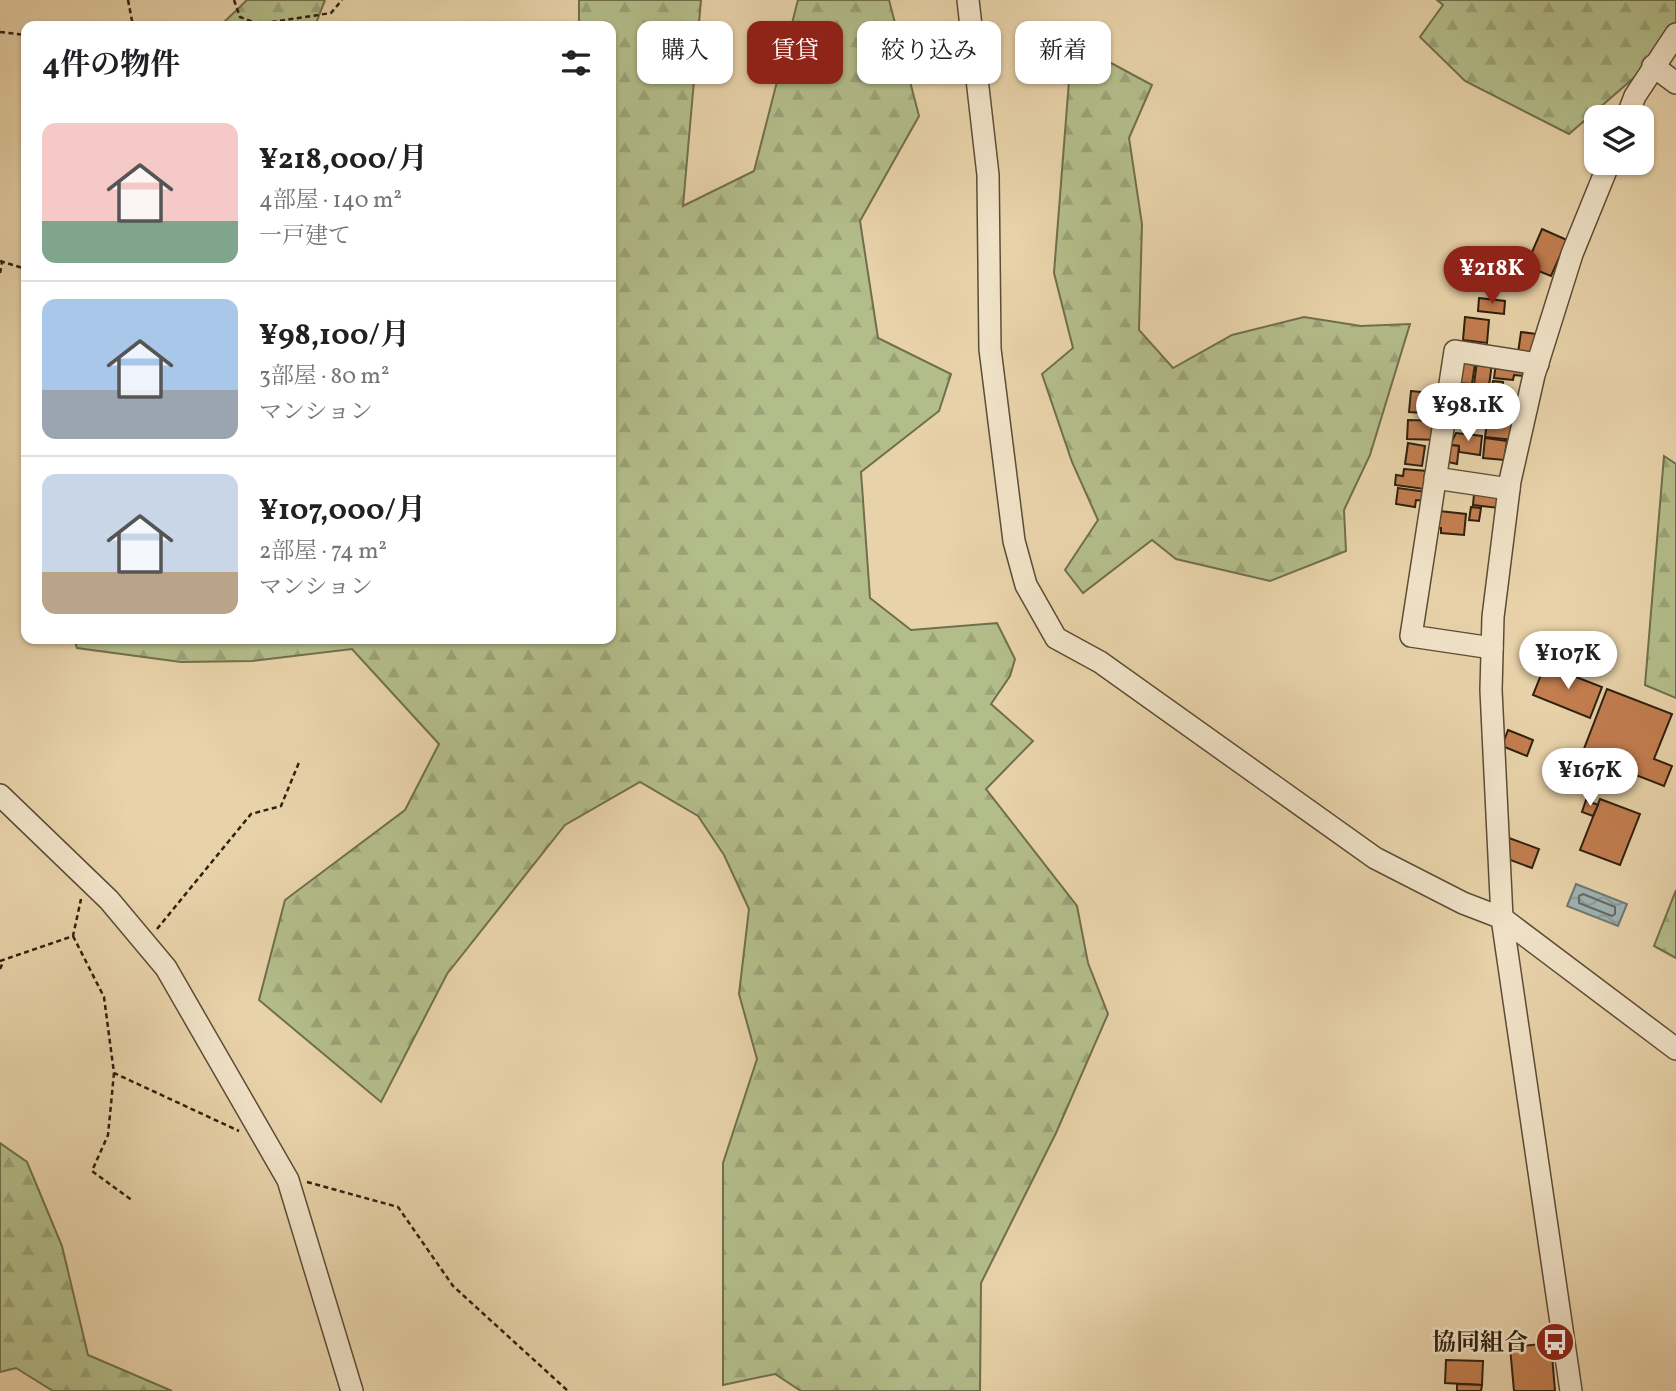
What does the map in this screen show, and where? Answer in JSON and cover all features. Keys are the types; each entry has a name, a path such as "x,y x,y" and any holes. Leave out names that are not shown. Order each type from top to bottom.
{"street":[{"path":"968,0 988,175 990,349 1003,474 1014,541 1026,585 1056,638 1100,662 1375,858 1463,903 1502,918 1676,1049"},
{"path":"1633,105 1653,66 1676,34"},
{"path":"1653,66 1676,83"},
{"path":"1572,1391 1502,918 1491,690 1492,648 1493,617 1509,489 1538,364 1572,254 1604,175"},
{"path":"1492,648 1411,636 1455,351 1538,364"},
{"path":"1435,478 1509,489"},
{"path":"0,795 86,879 166,968 288,1180 352,1391"}],"path":[{"path":"128,0 132,21"},
{"path":"234,0 240,17 251,21"},
{"path":"279,21 331,13 342,0"},
{"path":"0,32 21,34"},
{"path":"0,273 1,262 21,268"},
{"path":"146,943 251,814 281,806 300,760"},
{"path":"86,879 73,936 104,996 114,1073 108,1135 92,1171 134,1201"},
{"path":"0,969 2,961 73,936"},
{"path":"114,1073 267,1143"},
{"path":"288,1180 319,1183 398,1207 453,1286 568,1391"}],"green space":[{"path":"247,0 325,0 317,21 225,21"},
{"path":"579,0 701,0 699,21 637,21 637,84 694,84 683,206 754,171 776,84 843,84 843,21 793,21 798,0 889,0 894,21 857,21 857,84 911,84 919,116 860,221 878,338 951,374 939,411 861,472 870,598 911,630 997,623 1015,659 1010,676 991,704 1033,741 986,789 1077,906 1088,963 1108,1014 1056,1133 981,1283 980,1391 801,1391 775,1374 723,1385 723,1163 757,1059 739,994 749,909 724,855 698,816 640,782 565,825 447,974 381,1102 259,1000 285,900 405,810 439,744 352,649 252,661 181,662 77,648 76,644 616,644 616,21 579,21"},
{"path":"1437,0 1676,0 1676,22 1636,76 1602,105 1584,105 1584,121 1569,134 1465,81 1420,37 1443,5"},
{"path":"1111,63 1152,85 1129,138 1142,224 1139,330 1173,368 1232,335 1304,317 1361,326 1410,324 1370,455 1344,510 1346,551 1270,581 1176,559 1152,540 1083,593 1065,570 1098,520 1072,462 1042,374 1073,348 1054,273 1069,84 1111,84"},
{"path":"1664,456 1676,464 1676,698 1645,685"},
{"path":"1676,890 1676,958 1654,946"},
{"path":"0,1143 27,1162 62,1246 88,1355 172,1391 53,1391 16,1368 0,1372"}],"water":[{"path":"1576,884 1627,904 1618,926 1567,906"}],"building":[{"path":"1542,229 1567,240 1551,276 1526,266"},
{"path":"1479,298 1505,301 1504,314 1478,311"},
{"path":"1465,317 1489,320 1487,343 1463,340"},
{"path":"1521,332 1537,334 1534,355 1518,353"},
{"path":"1477,361 1492,363 1489,386 1474,385"},
{"path":"1461,362 1475,364 1472,384 1458,383"},
{"path":"1496,363 1524,366 1523,376 1514,375 1513,380 1494,378"},
{"path":"1493,381 1503,382 1502,396 1491,395"},
{"path":"1411,391 1440,394 1438,414 1409,412"},
{"path":"1491,395 1523,399 1521,416 1489,412"},
{"path":"1488,414 1517,418 1514,440 1485,437"},
{"path":"1408,420 1439,421 1438,440 1407,439"},
{"path":"1456,433 1482,436 1480,455 1459,452 1459,446 1450,445"},
{"path":"1485,438 1507,441 1504,460 1483,458"},
{"path":"1408,443 1425,446 1422,466 1405,464"},
{"path":"1450,445 1459,446 1457,464 1448,462"},
{"path":"1404,469 1427,471 1424,489 1395,485 1396,475 1403,476"},
{"path":"1398,488 1427,492 1426,501 1416,500 1415,507 1396,504"},
{"path":"1474,494 1500,497 1499,508 1473,505"},
{"path":"1471,507 1481,508 1479,521 1469,520"},
{"path":"1439,511 1466,514 1464,535 1441,533 1441,528 1437,528"},
{"path":"1545,665 1602,687 1590,718 1533,695"},
{"path":"1607,689 1672,714 1654,759 1672,766 1664,786 1582,754"},
{"path":"1508,730 1533,740 1527,756 1502,746"},
{"path":"1600,799 1640,814 1620,865 1580,850"},
{"path":"1586,800 1598,805 1593,816 1582,812"},
{"path":"1509,838 1539,849 1532,868 1502,857"},
{"path":"1551,1343 1555,1391 1514,1391 1510,1347"},
{"path":"1446,1360 1483,1361 1482,1385 1445,1383"},
{"path":"1457,1384 1482,1385 1481,1391 1457,1391"}],"place":[{"name":"協同組合","path":"1555,1342"}]}
